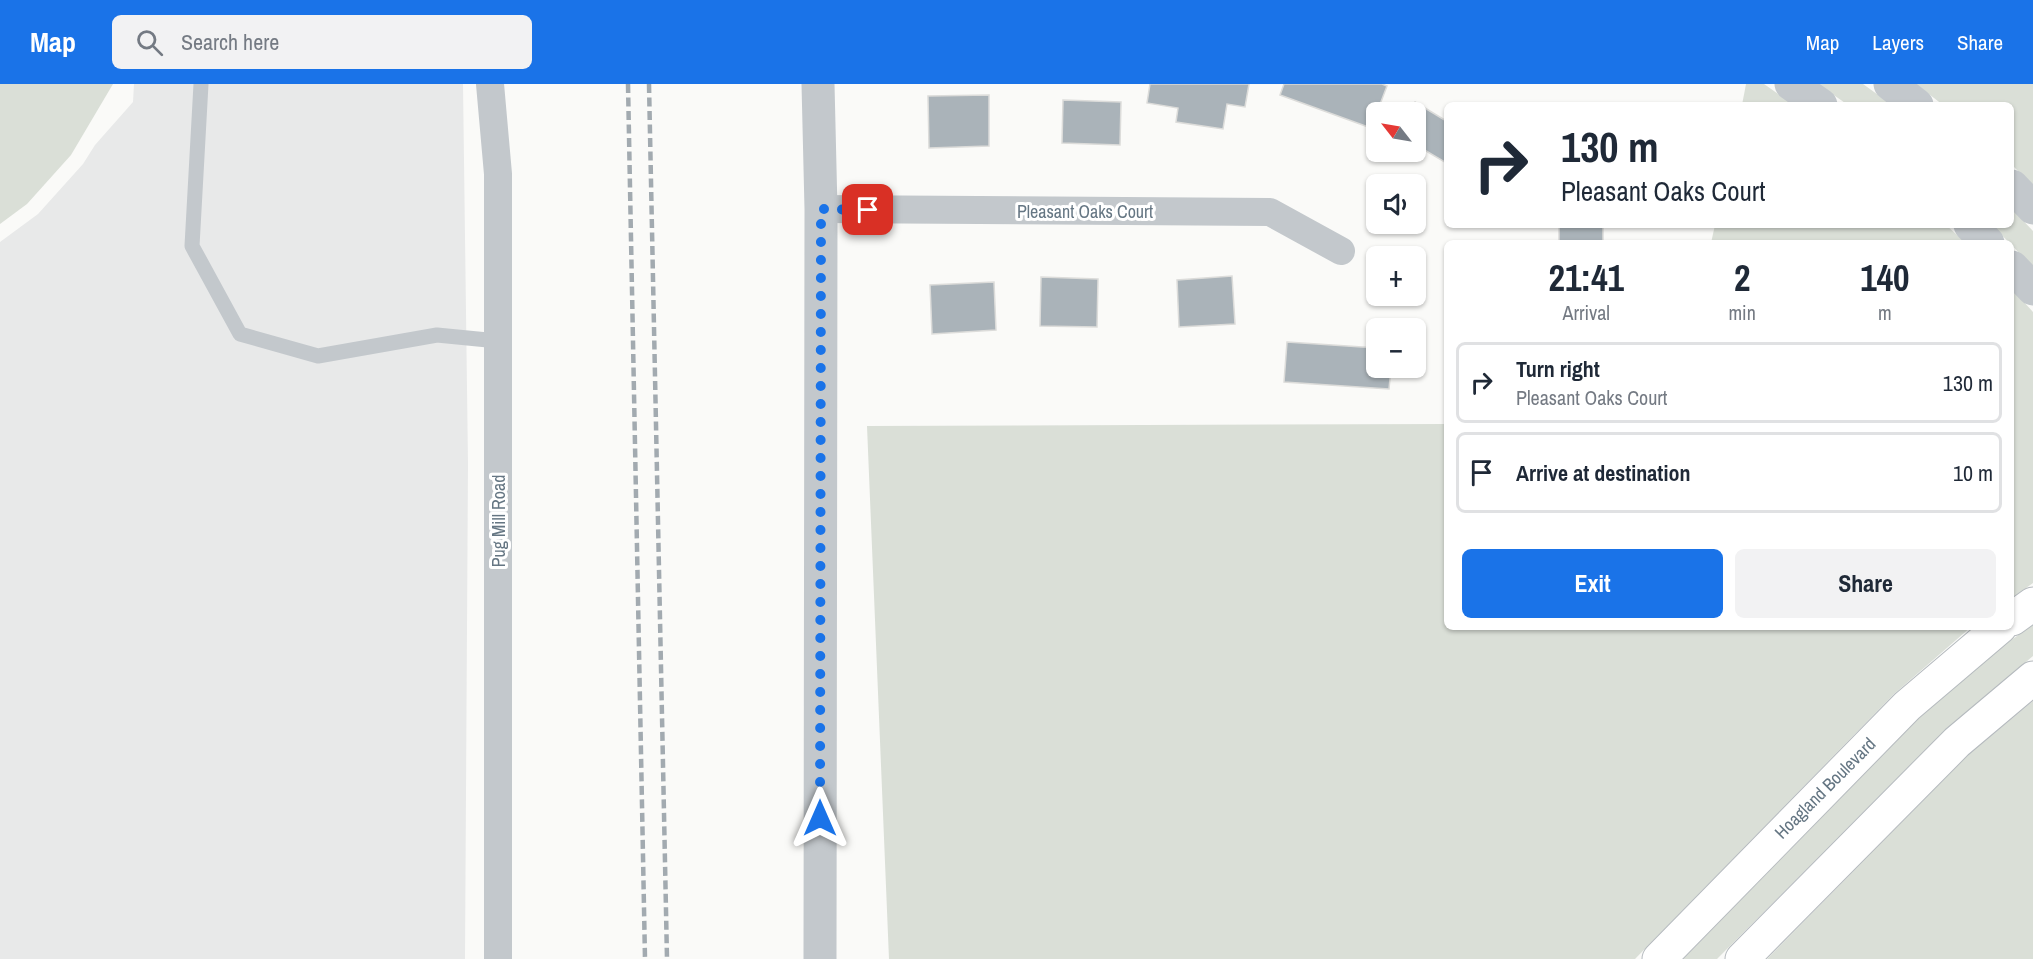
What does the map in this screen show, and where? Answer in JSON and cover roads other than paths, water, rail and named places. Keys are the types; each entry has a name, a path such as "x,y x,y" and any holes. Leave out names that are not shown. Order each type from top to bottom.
{"main road":[{"path":"2014,618 2033,604"},
{"name":"Hoagland Boulevard","path":"1659,959 1907,706 1996,630"},
{"path":"1742,959 1957,742 2033,678"}],"street":[{"name":"Pug Mill Road","path":"490,84 498,174 498,959"},
{"path":"818,84 821,209 820,959"},
{"path":"1791,84 1817,102"},
{"path":"1890,84 1913,102"},
{"path":"2014,188 2033,208"},
{"name":"Pleasant Oaks Court","path":"821,209 1270,212 1341,251"},
{"path":"1973,228 1985,240"},
{"path":"2014,269 2033,289"}],"lane":[{"path":"201,84 192,246 240,334 318,356 437,335 498,341"}],"railway":[{"path":"628,84 645,959"},
{"path":"649,84 667,959"}]}
